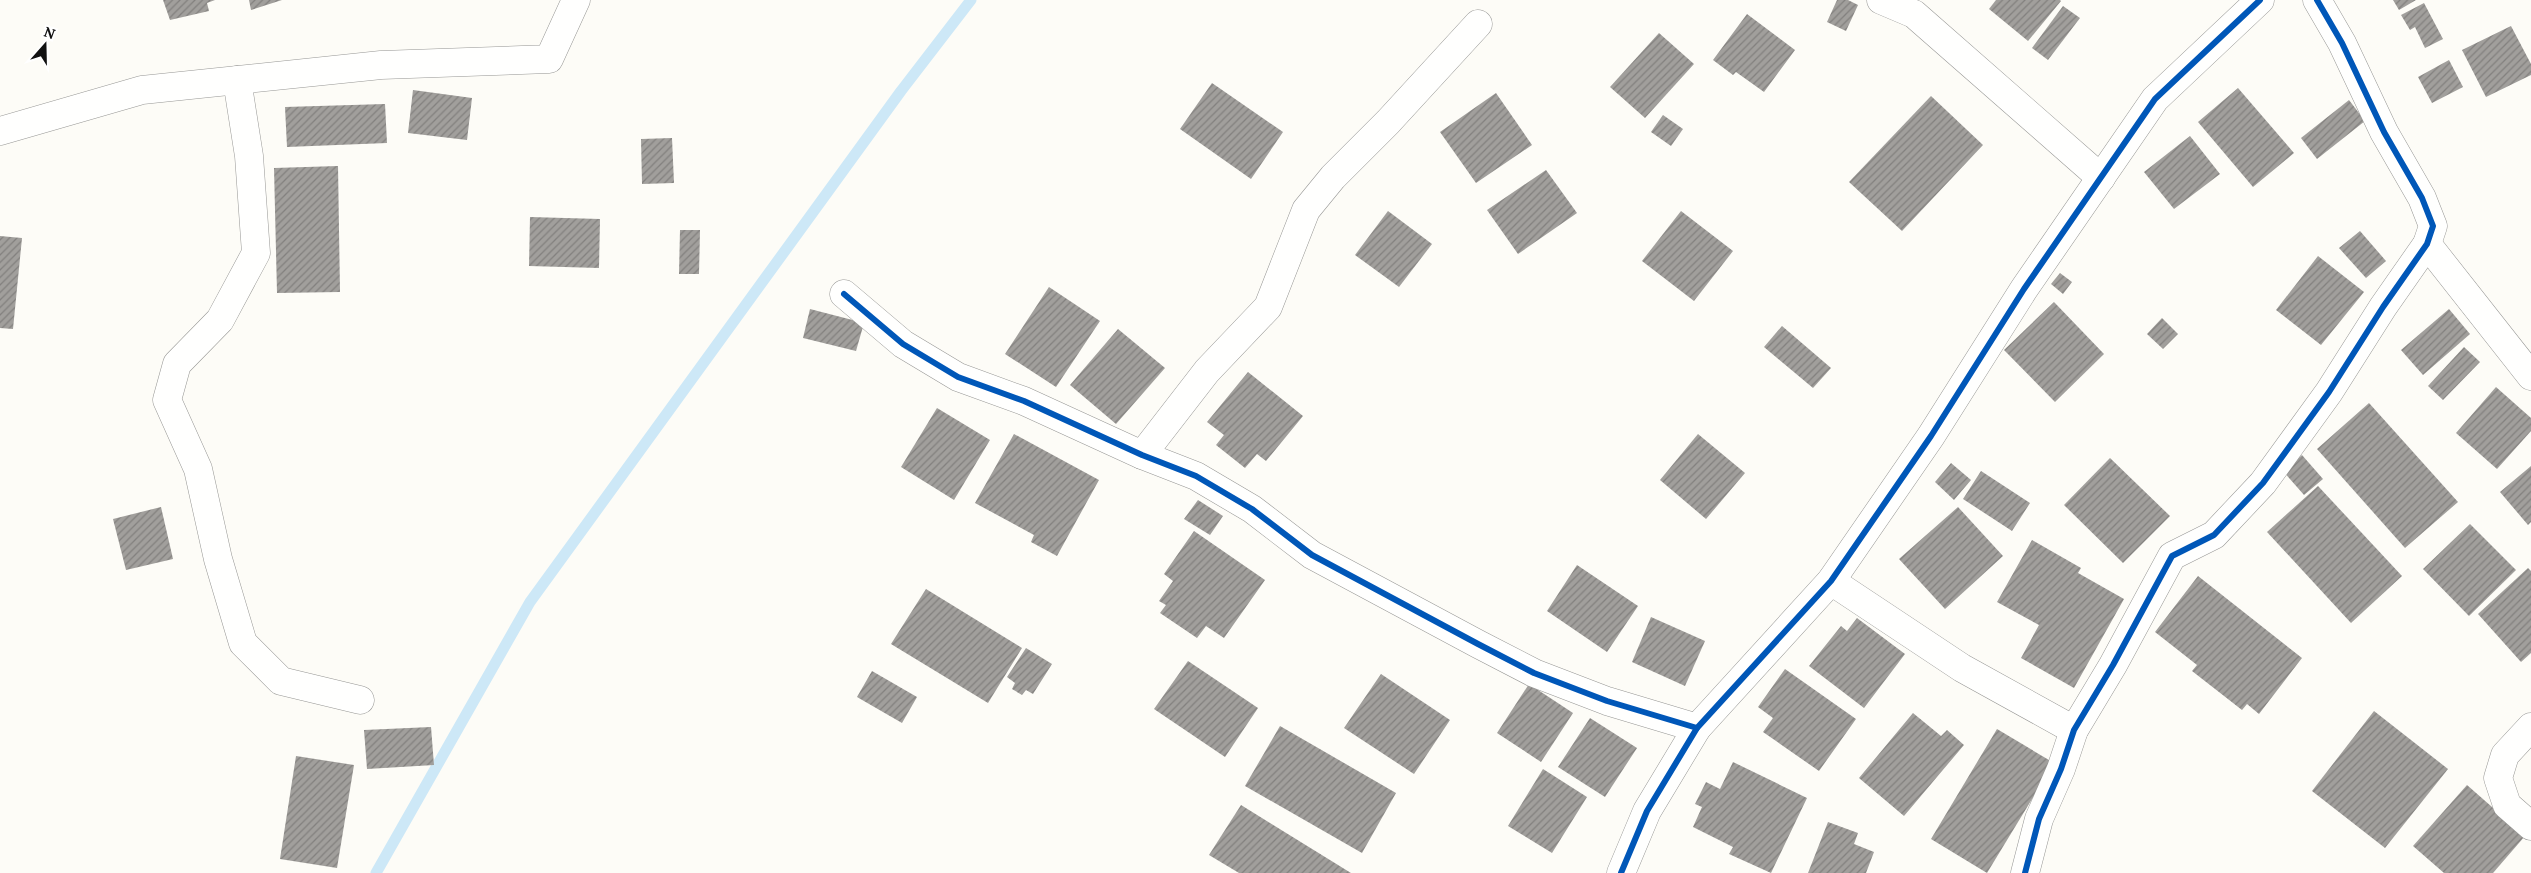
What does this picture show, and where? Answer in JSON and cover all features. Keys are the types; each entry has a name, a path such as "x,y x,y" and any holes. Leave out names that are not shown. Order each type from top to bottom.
{"street":[{"path":"0,130 142,90 381,65 549,59 576,0"},
{"path":"1880,0 1914,14 2101,178"},
{"path":"1621,873 1647,812 1697,728 1832,581 1931,436 2024,289 2155,99 2260,0"},
{"path":"2025,873 2039,819 2061,769 2074,730 2113,665 2172,556 2214,535 2263,483 2329,392 2383,306 2427,244 2433,226 2422,198 2384,132 2342,43 2317,0"},
{"path":"1142,455 1207,370 1268,307 1306,210 1333,177 1388,122 1478,24"},
{"path":"236,80 248,156 256,253 220,320 177,364 167,400 198,469 218,559 243,643 281,681 360,700"},
{"path":"2427,244 2531,376"},
{"path":"844,294 903,344 958,377 1024,401 1142,455 1196,476 1252,509 1312,555 1534,673 1607,701 1697,728"},
{"path":"1832,581 1962,668 2074,730"},
{"path":"2531,727 2505,755 2498,778 2507,805 2531,826"}],"building":[{"path":"163,0 215,0 207,3 209,11 170,20"},
{"path":"249,0 282,0 251,10"},
{"path":"1837,0 1848,0 1858,5 1846,31 1827,22"},
{"path":"1996,0 2061,1 2028,41 1989,9"},
{"path":"2393,0 2416,0 2399,10"},
{"path":"2424,3 2443,39 2425,48 2415,27 2410,30 2401,15"},
{"path":"2063,6 2080,18 2048,60 2032,48"},
{"path":"1747,14 1795,50 1764,92 1736,72 1733,75 1713,60"},
{"path":"2511,26 2531,64 2531,75 2486,97 2462,50"},
{"path":"1659,33 1694,64 1645,118 1610,87"},
{"path":"2449,60 2463,87 2432,103 2418,77"},
{"path":"1212,83 1283,132 1251,179 1180,129"},
{"path":"2238,88 2294,153 2253,187 2198,122"},
{"path":"413,90 472,98 467,140 408,133"},
{"path":"1496,93 1532,145 1476,183 1440,132"},
{"path":"1931,96 1983,145 1902,231 1849,182"},
{"path":"2349,100 2365,121 2317,159 2301,138"},
{"path":"385,104 387,143 287,147 285,107"},
{"path":"1663,115 1683,129 1671,146 1651,132"},
{"path":"2190,136 2220,174 2174,209 2144,172"},
{"path":"672,138 674,183 642,184 641,139"},
{"path":"338,166 340,292 277,293 274,168"},
{"path":"1546,170 1577,213 1518,254 1487,210"},
{"path":"1388,211 1432,244 1399,287 1355,255"},
{"path":"1681,211 1733,251 1694,301 1642,261"},
{"path":"530,217 600,219 599,268 529,266"},
{"path":"680,230 700,230 699,274 679,274"},
{"path":"2360,231 2386,261 2366,278 2339,248"},
{"path":"0,236 22,238 13,329 0,328"},
{"path":"2318,256 2364,292 2321,345 2276,310"},
{"path":"2060,273 2072,282 2063,294 2051,284"},
{"path":"1049,287 1100,321 1056,387 1005,354"},
{"path":"2054,302 2104,354 2055,402 2004,350"},
{"path":"810,309 864,323 856,351 803,338"},
{"path":"2449,309 2470,334 2423,375 2401,350"},
{"path":"2162,318 2178,334 2163,349 2147,334"},
{"path":"1782,326 1831,368 1813,388 1764,347"},
{"path":"1118,329 1165,368 1116,424 1070,385"},
{"path":"2464,347 2480,362 2443,400 2428,386"},
{"path":"1248,372 1303,416 1266,461 1257,454 1245,468 1216,445 1224,435 1207,422"},
{"path":"2496,387 2531,418 2531,431 2497,469 2456,433"},
{"path":"2369,403 2458,502 2405,548 2317,449"},
{"path":"937,408 990,440 954,500 901,467"},
{"path":"1014,434 1099,480 1057,556 1031,542 1034,535 975,503"},
{"path":"1698,434 1745,473 1706,519 1660,480"},
{"path":"2302,455 2323,479 2304,495 2283,471"},
{"path":"2110,458 2170,516 2123,563 2064,505"},
{"path":"1951,463 1971,480 1954,500 1935,482"},
{"path":"2531,466 2531,522 2528,525 2500,492"},
{"path":"1981,471 2030,503 2012,531 1963,499"},
{"path":"2318,486 2402,576 2351,623 2267,532"},
{"path":"1198,500 1223,516 1210,535 1184,519"},
{"path":"161,507 173,559 126,570 113,519"},
{"path":"1958,507 2003,556 1945,609 1899,559"},
{"path":"2470,524 2516,570 2469,616 2423,569"},
{"path":"1194,531 1265,580 1224,638 1206,626 1197,638 1160,613 1166,605 1159,601 1173,581 1164,574"},
{"path":"2032,540 2081,568 2078,573 2124,599 2074,688 2021,658 2039,625 1997,602"},
{"path":"1577,565 1638,606 1607,652 1547,611"},
{"path":"2528,568 2531,571 2531,653 2521,662 2478,614"},
{"path":"2198,576 2302,658 2259,714 2247,704 2242,710 2192,671 2197,665 2155,632"},
{"path":"926,589 1022,648 988,703 891,644"},
{"path":"1651,617 1705,641 1685,686 1632,662"},
{"path":"1857,618 1905,654 1864,708 1809,666 1841,626 1847,631"},
{"path":"1026,648 1052,664 1033,694 1026,690 1022,695 1012,689 1015,683 1007,677"},
{"path":"1188,661 1258,708 1225,757 1154,709"},
{"path":"1785,669 1856,719 1819,771 1763,732 1773,718 1758,707"},
{"path":"872,671 917,697 902,723 857,697"},
{"path":"1381,674 1450,720 1414,774 1344,728"},
{"path":"1529,684 1573,713 1541,762 1497,733"},
{"path":"2374,711 2448,769 2385,848 2312,791"},
{"path":"1913,713 1941,736 1947,730 1964,745 1904,816 1859,778"},
{"path":"1590,718 1637,748 1605,797 1558,767"},
{"path":"1280,726 1396,793 1362,853 1245,786"},
{"path":"431,727 434,765 367,769 364,730"},
{"path":"1997,729 2054,763 1987,873 1931,839"},
{"path":"296,756 354,765 337,868 280,859"},
{"path":"1733,762 1807,798 1771,873 1729,854 1733,847 1693,827 1702,807 1695,804 1706,782 1720,789"},
{"path":"1543,769 1587,797 1552,853 1508,826"},
{"path":"2467,785 2525,836 2493,873 2444,873 2413,846"},
{"path":"1241,805 1351,873 1239,873 1209,855"},
{"path":"1828,822 1858,833 1854,844 1874,852 1866,873 1808,873"}],"waterway":[{"path":"376,873 530,602 901,91 971,0"}],"cycle path":[{"path":"1621,873 1647,811 1697,728 1831,581 1931,436 2024,289 2155,99 2260,0"},
{"path":"2025,873 2039,819 2061,769 2074,730 2113,665 2172,556 2214,535 2263,483 2329,392 2383,307 2427,244 2433,226 2422,198 2384,132 2342,43 2317,0"},
{"path":"844,294 903,344 958,377 1024,401 1142,455 1196,476 1252,509 1312,555 1534,673 1607,701 1697,728"}]}
